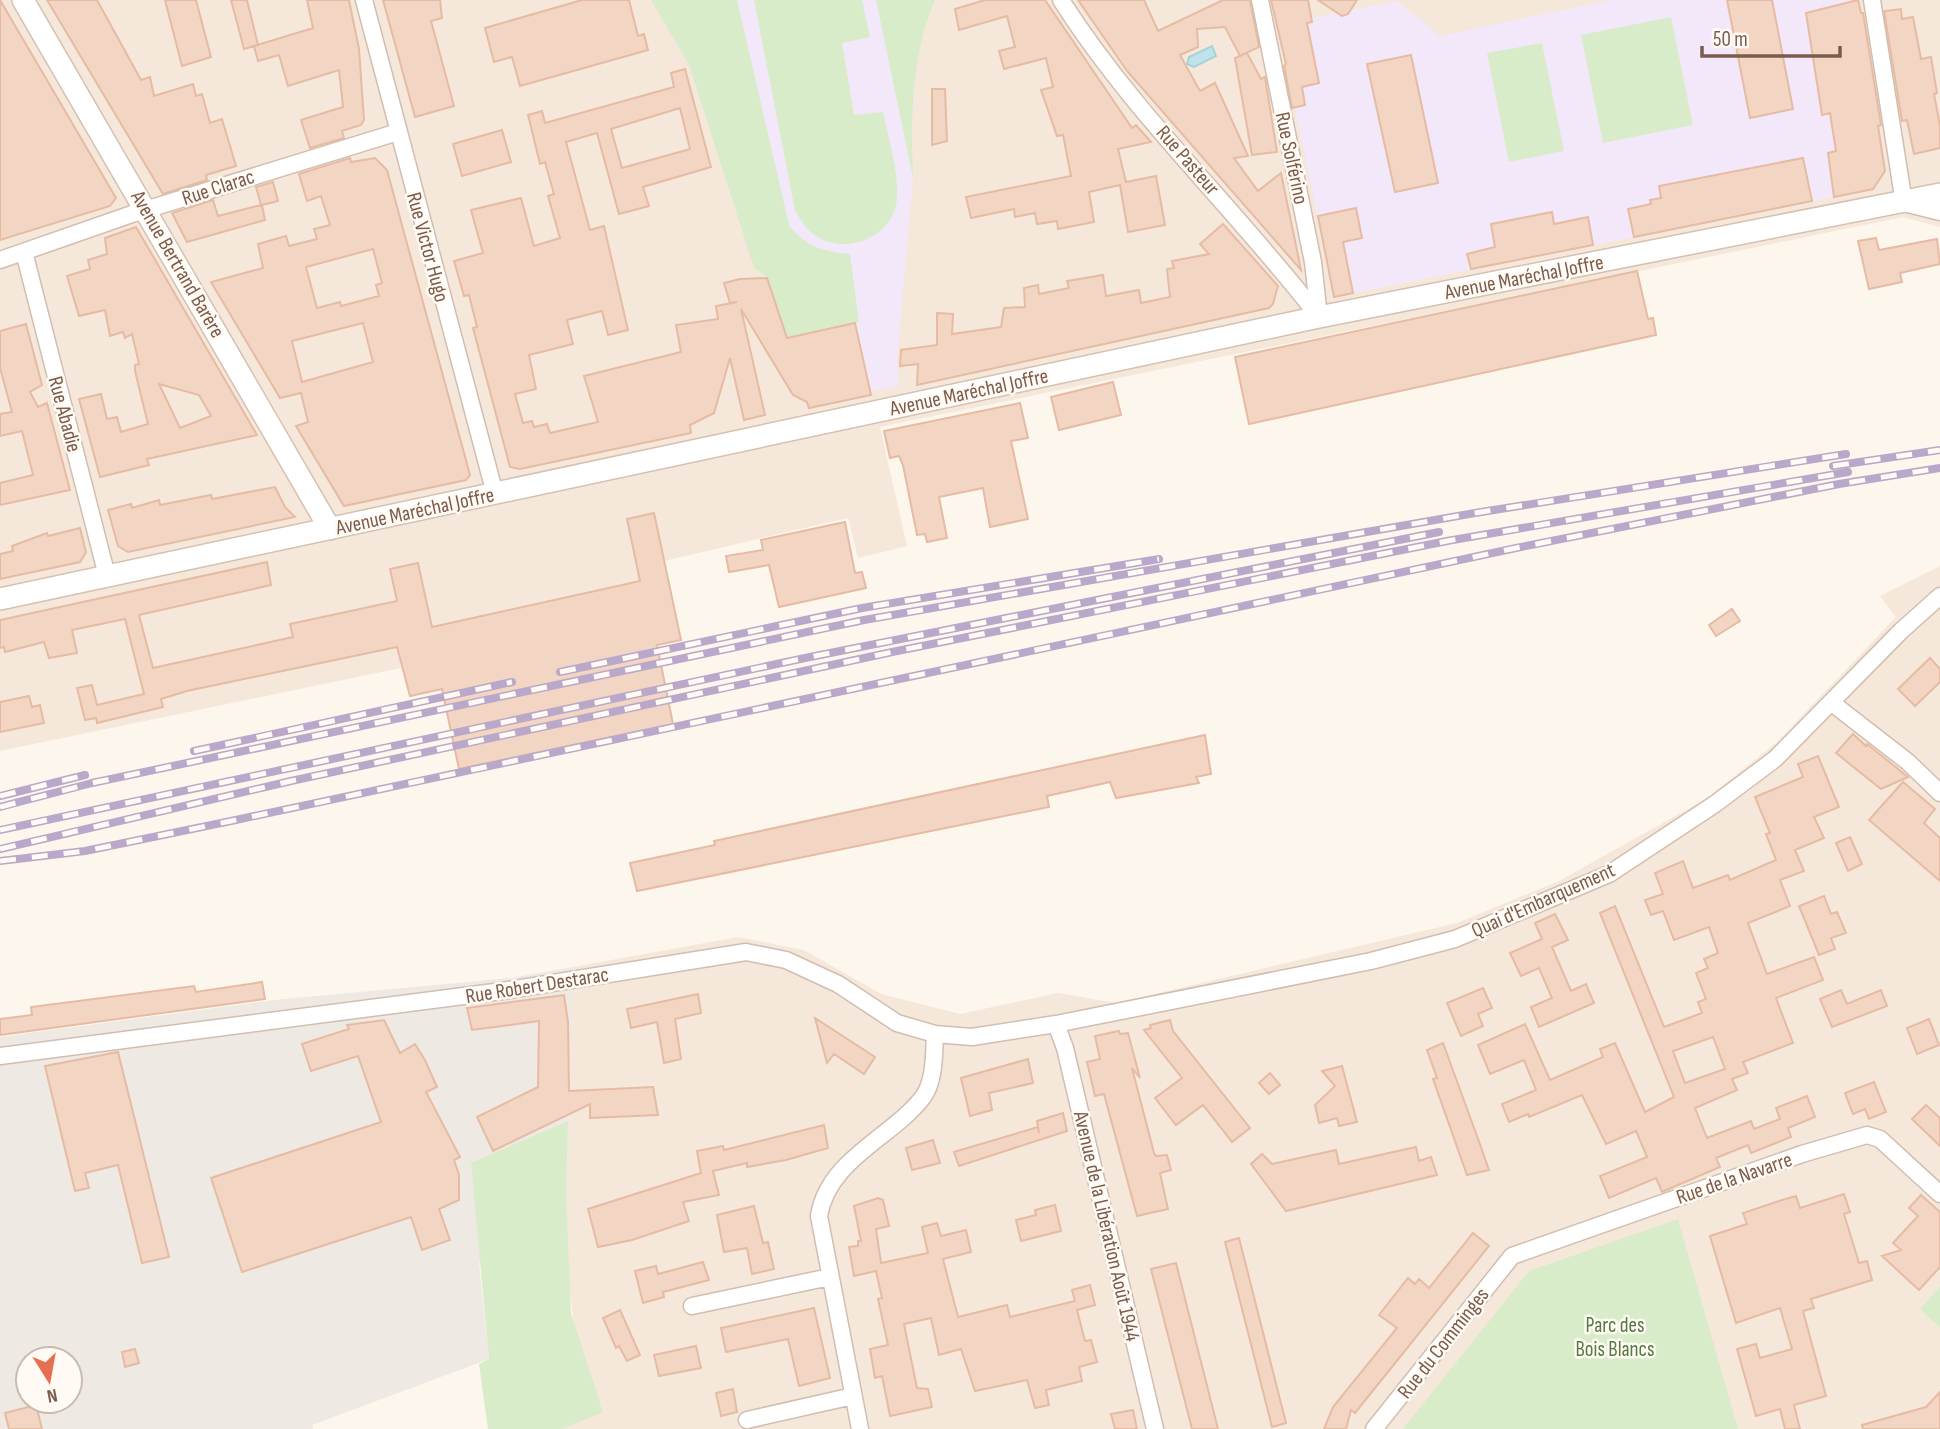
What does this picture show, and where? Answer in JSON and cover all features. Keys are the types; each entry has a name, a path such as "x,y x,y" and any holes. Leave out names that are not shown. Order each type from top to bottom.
{"main road":[{"name":"Avenue Bertrand Barère","path":"23,0 331,529"},
{"path":"1904,203 1940,194"},
{"name":"Avenue Maréchal Joffre","path":"0,599 1319,317 1904,203"}],"street":[{"name":"Rue Victor Hugo","path":"364,0 495,494"},
{"name":"Rue Pasteur","path":"1061,0 1118,83 1281,267 1319,317"},
{"name":"Rue Solférino","path":"1260,0 1313,262 1319,317"},
{"path":"1872,0 1904,203"},
{"name":"Rue Clarac","path":"0,260 147,210 398,132"},
{"name":"Avenue Maréchal Joffre","path":"1904,203 1940,212"},
{"name":"Rue Abadie","path":"24,252 107,576"},
{"name":"Quai d'Embarquement","path":"1056,1024 1371,961 1455,939 1525,912 1609,874 1715,804 1776,759 1901,631 1940,596"},
{"path":"1832,703 1908,762 1940,793"},
{"name":"Rue Robert Destarac","path":"0,1056 502,991 746,952 786,960 838,984 897,1023 935,1034 972,1037 1056,1024"},
{"name":"Avenue de la Libération Août 1944","path":"1056,1024 1065,1048 1155,1429"},
{"path":"860,1429 819,1216 821,1198 844,1168 925,1096 934,1061 935,1034"},
{"name":"Rue de la Navarre","path":"1512,1256 1802,1154 1867,1135 1880,1139 1940,1194"},
{"name":"Rue du Comminges","path":"1374,1429 1512,1256"},
{"path":"692,1306 830,1277"},
{"path":"747,1420 853,1396"}],"shaded area":[{"path":"0,0 1940,0 1940,227 1903,217 880,427 907,546 858,558 848,518 664,561 654,513 627,519 643,595 435,642 418,564 408,651 399,655 401,668 0,751"},
{"path":"651,0 935,0 924,24 917,60 911,133 913,178 897,360 899,386 870,391 855,323 786,337 767,277 754,268 689,65"},
{"path":"1611,0 1858,0 1885,171 1873,189 1334,297 1278,25 1397,1 1440,36"},
{"path":"1940,566 1940,1286 1920,1309 1940,1328 1940,1429 563,1429 603,1411 576,1336 569,1287 566,1191 573,967 738,937 804,950 881,994 960,1014 1058,993 1116,1003 1457,923 1559,881 1704,800 1776,743 1896,617 1880,596"},
{"path":"573,967 567,1226 479,1263 489,1359 312,1425 313,1429 0,1429 0,1037 274,1000 511,978"}],"green space":[{"path":"651,0 737,0 789,225 801,238 815,247 850,254 859,322 786,337 767,277 754,268 689,65"},
{"path":"754,0 862,0 870,37 842,43 854,115 883,112 897,187 895,209 890,219 883,228 864,240 841,244 819,238 805,226 795,210"},
{"path":"876,0 935,0 921,43 914,88 913,178"},
{"path":"1671,17 1693,125 1603,143 1581,35"},
{"path":"1542,43 1564,151 1509,162 1487,53"},
{"path":"568,1121 566,1191 571,1313 603,1412 563,1429 488,1429 479,1364 489,1359 471,1163"},
{"name":"Parc des Bois Blancs","path":"1678,1219 1738,1429 1403,1429 1529,1271"},
{"path":"1940,1286 1940,1328 1920,1309"}],"water":[{"path":"1212,46 1216,56 1194,67 1187,64 1189,57"}],"building":[{"path":"0,0 116,198 110,206 0,240"},
{"path":"47,0 97,0 141,80 150,77 154,96 193,84 196,96 202,94 210,123 222,119 236,166 206,175 207,180 163,194"},
{"path":"165,0 196,0 211,57 182,66"},
{"path":"231,0 247,0 258,45 244,49"},
{"path":"307,0 349,0 359,49 364,120 361,125 342,131 344,138 310,148 301,120 343,107 339,70 288,86 279,55 258,61 254,46 313,28"},
{"path":"383,0 440,0 442,18 431,21 454,106 415,117"},
{"path":"582,0 629,0 638,36 644,34 648,50 520,86 512,57 494,62 485,28"},
{"path":"985,0 1045,0 1132,128 1136,125 1151,142 1118,149 1126,182 1156,176 1165,225 1128,232 1120,185 1089,192 1094,222 1058,229 1057,221 1037,224 1035,213 1015,217 1014,209 971,218 966,197 1071,176 1063,135 1057,136 1041,90 1053,87 1046,58 1004,69 999,51 1015,47 1007,16 959,30 955,9"},
{"path":"1078,0 1144,0 1158,31 1223,0 1250,0 1259,47 1240,56 1225,27 1197,29 1198,47 1180,55 1200,91 1215,83 1248,156 1234,158 1258,191 1281,173 1301,270 1127,71"},
{"path":"1271,0 1308,0 1312,22 1307,23 1319,83 1302,87 1305,105 1292,108 1284,66 1286,64"},
{"path":"1318,0 1357,0 1348,14 1342,16"},
{"path":"1727,0 1772,0 1793,109 1750,118"},
{"path":"1858,0 1863,13 1881,125 1878,126 1885,171 1873,189 1834,197 1828,153 1836,151 1830,113 1822,115 1806,13"},
{"path":"1901,9 1902,19 1913,17 1921,59 1931,57 1940,125 1940,148 1914,154 1907,120 1902,121 1884,11"},
{"path":"1247,53 1261,79 1265,77 1277,152 1252,155 1235,58"},
{"path":"1411,55 1438,183 1395,192 1367,64"},
{"path":"685,69 711,167 643,187 649,206 619,214 597,133 566,142 590,230 604,226 628,330 608,335 602,311 567,320 573,344 529,355 536,389 515,394 523,423 532,421 534,427 547,424 550,433 598,422 584,376 681,352 676,325 718,319 716,306 737,302 730,303 724,283 740,279 767,278 787,338 855,323 871,395 809,408 807,402 793,395 741,309 765,415 744,420 730,358 714,413 690,425 691,433 520,469 510,467 473,328 477,327 469,295 464,296 454,261 483,253 471,210 521,198 534,246 560,238 548,196 554,194 545,162 540,164 528,115 542,111 545,123 674,87 671,73","holes":["680,108 690,149 622,168 611,129"]},
{"path":"932,89 945,89 947,141 932,145"},
{"path":"502,130 511,162 462,176 453,144"},
{"path":"350,158 351,162 375,158 387,170 470,475 466,480 344,506 296,426 308,422 301,393 280,398 211,282 263,268 258,244 286,236 289,246 317,239 314,229 330,225 321,196 307,201 299,174","holes":["373,249 382,283 376,285 379,296 341,306 340,302 317,308 306,267","363,323 373,362 302,382 292,341"]},
{"path":"1803,158 1812,201 1634,237 1628,209 1651,204 1650,200 1661,198 1659,186"},
{"path":"273,182 278,201 262,205 265,220 187,242 172,213 213,200 218,216 261,205 256,187"},
{"path":"1356,208 1362,238 1343,242 1353,293 1334,297 1318,216"},
{"path":"1552,212 1554,224 1588,217 1593,245 1471,269 1467,254 1495,247 1491,224"},
{"path":"1223,224 1278,286 1273,304 1269,308 917,385 918,364 900,366 901,350 937,345 937,313 953,314 952,334 1001,327 1004,308 1025,307 1024,288 1038,285 1039,294 1069,288 1067,281 1103,275 1106,296 1139,290 1141,303 1170,297 1167,269 1174,268 1172,261 1209,254 1200,244"},
{"path":"136,227 257,435 147,459 149,465 100,477 79,399 101,394 107,419 117,417 121,432 148,424 135,371 135,365 139,364 132,334 125,338 123,332 110,336 105,310 79,316 67,276 90,269 88,260 107,254 105,238","holes":["159,384 199,395 211,416 180,428"]},
{"path":"1876,238 1879,250 1937,239 1940,264 1900,273 1902,282 1869,289 1858,241"},
{"path":"1637,271 1648,319 1653,318 1656,335 1249,424 1235,357"},
{"path":"26,324 42,385 30,392 38,407 47,403 70,490 0,505 0,483 33,475 22,431 0,436 0,414 12,412 0,368 0,331"},
{"path":"1113,382 1121,415 1059,430 1051,397"},
{"path":"1020,403 1028,438 1011,441 1028,519 990,527 983,488 939,497 947,538 927,542 925,534 917,535 903,465 899,456 890,458 884,431"},
{"path":"275,487 285,507 295,517 128,552 118,546 108,510 131,504 132,508 159,500 160,505 211,495 212,499"},
{"path":"654,513 681,640 657,645 673,724 459,769 442,689 410,696 397,647 187,691 161,699 163,707 97,723 96,718 85,720 77,688 92,685 97,705 144,694 125,619 72,630 77,653 49,658 44,642 5,652 4,647 0,648 0,620 267,562 271,585 139,615 153,668 293,637 290,624 397,601 390,569 418,563 432,627 640,581 627,519"},
{"path":"845,522 855,573 862,572 866,588 779,607 769,565 729,572 726,556 763,550 761,540"},
{"path":"80,528 86,552 80,562 0,579 0,554 13,551 12,546 47,533 48,536"},
{"path":"1732,609 1740,621 1716,636 1709,625"},
{"path":"1930,658 1940,669 1940,682 1915,706 1898,689"},
{"path":"29,696 32,707 40,705 44,723 0,732 0,702"},
{"path":"1853,734 1908,777 1881,789 1836,753"},
{"path":"1205,735 1211,774 1196,777 1199,783 1116,798 1110,782 1047,796 1049,807 637,891 630,863 715,845 714,841"},
{"path":"1818,756 1839,807 1814,817 1824,838 1795,850 1804,871 1780,880 1790,906 1748,923 1767,974 1814,957 1823,980 1776,998 1793,1043 1743,1062 1748,1073 1732,1079 1737,1090 1695,1108 1707,1138 1751,1121 1754,1129 1780,1119 1776,1108 1807,1096 1815,1117 1788,1128 1791,1137 1751,1153 1748,1145 1716,1158 1720,1167 1662,1192 1656,1178 1609,1198 1600,1176 1647,1157 1636,1131 1606,1144 1582,1095 1529,1117 1528,1114 1509,1122 1502,1104 1536,1090 1524,1060 1490,1074 1478,1045 1525,1024 1550,1080 1603,1057 1600,1049 1615,1043 1645,1112 1674,1097 1600,913 1615,906 1664,1027 1702,1013 1698,1002 1706,999 1696,973 1708,968 1704,959 1718,953 1709,927 1674,940 1663,911 1651,915 1645,900 1663,894 1655,873 1683,861 1693,888 1728,875 1730,880 1776,860 1766,834 1770,833 1755,797 1803,777 1798,764","holes":["1713,1037 1725,1069 1685,1083 1673,1051"]},
{"path":"1903,782 1935,809 1924,823 1940,838 1940,881 1869,820"},
{"path":"1850,837 1862,864 1848,871 1836,843"},
{"path":"1824,896 1831,914 1837,912 1846,933 1831,938 1835,949 1819,955 1799,906"},
{"path":"1555,914 1568,940 1552,947 1571,991 1586,984 1594,1003 1539,1027 1531,1007 1552,998 1539,968 1521,976 1510,953 1542,939 1535,923"},
{"path":"262,982 265,999 0,1035 0,1019 32,1015 31,1007 194,986 196,992"},
{"path":"1483,988 1492,1008 1478,1014 1483,1026 1461,1036 1447,1003"},
{"path":"1841,990 1847,1004 1881,990 1887,1006 1832,1027 1820,999"},
{"path":"698,994 701,1013 675,1019 681,1059 664,1063 657,1022 631,1028 627,1009"},
{"path":"564,995 568,1022 569,1091 653,1087 658,1115 590,1118 590,1104 493,1151 477,1117 538,1087 539,1021 472,1030 467,1008"},
{"path":"815,1018 875,1057 864,1074 834,1054 827,1063"},
{"path":"1929,1019 1939,1045 1917,1054 1907,1028"},
{"path":"384,1020 400,1053 415,1044 425,1060 437,1087 426,1092 460,1157 454,1160 459,1175 459,1200 439,1209 450,1240 422,1250 411,1217 242,1272 211,1178 381,1122 358,1056 311,1071 302,1044 349,1029 347,1025"},
{"path":"1170,1020 1173,1031 1250,1128 1232,1142 1203,1105 1176,1125 1155,1098 1182,1078 1144,1030 1151,1028 1150,1025"},
{"path":"1119,1031 1120,1034 1128,1033 1140,1078 1132,1068 1154,1153 1156,1156 1167,1155 1171,1170 1160,1173 1168,1209 1137,1216 1104,1094 1095,1096 1087,1062 1100,1059 1095,1036"},
{"path":"1443,1043 1489,1170 1467,1175 1433,1079 1437,1078 1427,1050"},
{"path":"118,1052 169,1257 142,1263 118,1165 85,1173 89,1188 75,1191 45,1066"},
{"path":"1028,1059 1033,1083 989,1093 992,1110 970,1116 961,1078"},
{"path":"1342,1066 1357,1122 1339,1126 1337,1118 1319,1123 1315,1105 1335,1086 1322,1071"},
{"path":"1270,1073 1280,1085 1269,1094 1259,1083"},
{"path":"1874,1082 1886,1112 1869,1119 1865,1109 1853,1114 1845,1093"},
{"path":"1926,1105 1940,1118 1940,1146 1912,1119"},
{"path":"1063,1113 1067,1131 959,1166 954,1152 1038,1127 1037,1121"},
{"path":"824,1125 828,1148 786,1160 747,1167 747,1163 713,1171 719,1195 683,1202 689,1221 632,1240 598,1247 588,1209 701,1173 697,1151 723,1146 724,1150"},
{"path":"933,1140 940,1163 912,1170 906,1148"},
{"path":"1416,1147 1419,1161 1431,1157 1437,1175 1286,1211 1251,1164 1262,1154 1272,1164 1336,1150 1339,1164"},
{"path":"1844,1194 1850,1212 1844,1214 1859,1263 1867,1261 1872,1280 1811,1299 1814,1308 1803,1311 1826,1396 1794,1405 1800,1429 1785,1429 1780,1409 1756,1416 1737,1349 1756,1344 1760,1358 1792,1349 1780,1308 1736,1323 1710,1236 1747,1224 1743,1213 1779,1201 1796,1196 1800,1208"},
{"path":"1921,1195 1940,1212 1940,1267 1919,1290 1882,1256 1901,1250 1893,1243 1918,1216 1909,1208"},
{"path":"878,1198 883,1200 889,1226 876,1229 881,1263 928,1253 922,1227 937,1223 941,1236 966,1230 971,1252 943,1259 958,1317 1007,1305 1010,1317 1075,1301 1072,1290 1090,1285 1095,1305 1077,1310 1085,1341 1091,1340 1097,1362 1079,1367 1082,1381 1046,1390 1049,1405 1035,1408 1027,1380 975,1391 961,1349 939,1355 931,1318 904,1324 917,1388 928,1389 932,1407 890,1416 882,1376 875,1378 870,1349 888,1345 878,1299 882,1298 876,1271 854,1276 849,1247 858,1246 858,1241 861,1241 854,1206"},
{"path":"1055,1205 1061,1231 1021,1241 1016,1220 1036,1215 1035,1210"},
{"path":"754,1206 763,1243 768,1242 774,1269 752,1274 747,1248 724,1252 717,1215"},
{"path":"1473,1233 1489,1246 1355,1413 1351,1410 1346,1429 1324,1429 1333,1407 1397,1328 1379,1315 1408,1278 1415,1284 1419,1279 1429,1288"},
{"path":"1239,1238 1286,1423 1272,1427 1225,1242"},
{"path":"703,1262 709,1280 663,1292 664,1297 643,1303 635,1271 656,1266 658,1274"},
{"path":"1176,1263 1218,1429 1192,1429 1151,1269"},
{"path":"814,1308 830,1378 799,1386 788,1339 726,1352 721,1328"},
{"path":"620,1310 640,1355 627,1361 619,1346 616,1348 603,1318"},
{"path":"696,1346 701,1368 659,1376 654,1355"},
{"path":"135,1349 139,1363 125,1367 122,1352"},
{"path":"733,1389 737,1412 721,1416 716,1393"},
{"path":"1940,1392 1940,1429 1863,1429 1862,1425 1926,1407"},
{"path":"1133,1410 1137,1429 1115,1429 1111,1414"},
{"path":"14,1411 14,1415 38,1415 42,1429 9,1429 5,1413"}],"railway":[{"path":"1833,466 1940,450"},
{"path":"0,807 92,783 864,620 1475,513 1846,454"},
{"path":"0,861 85,851 1516,548 1839,484 1940,468"},
{"path":"0,849 291,781 897,651 1447,541 1848,472"},
{"path":"0,830 805,658 1439,532"},
{"path":"560,672 862,608 1159,559"},
{"path":"194,751 512,682"},
{"path":"0,796 85,775"}]}
